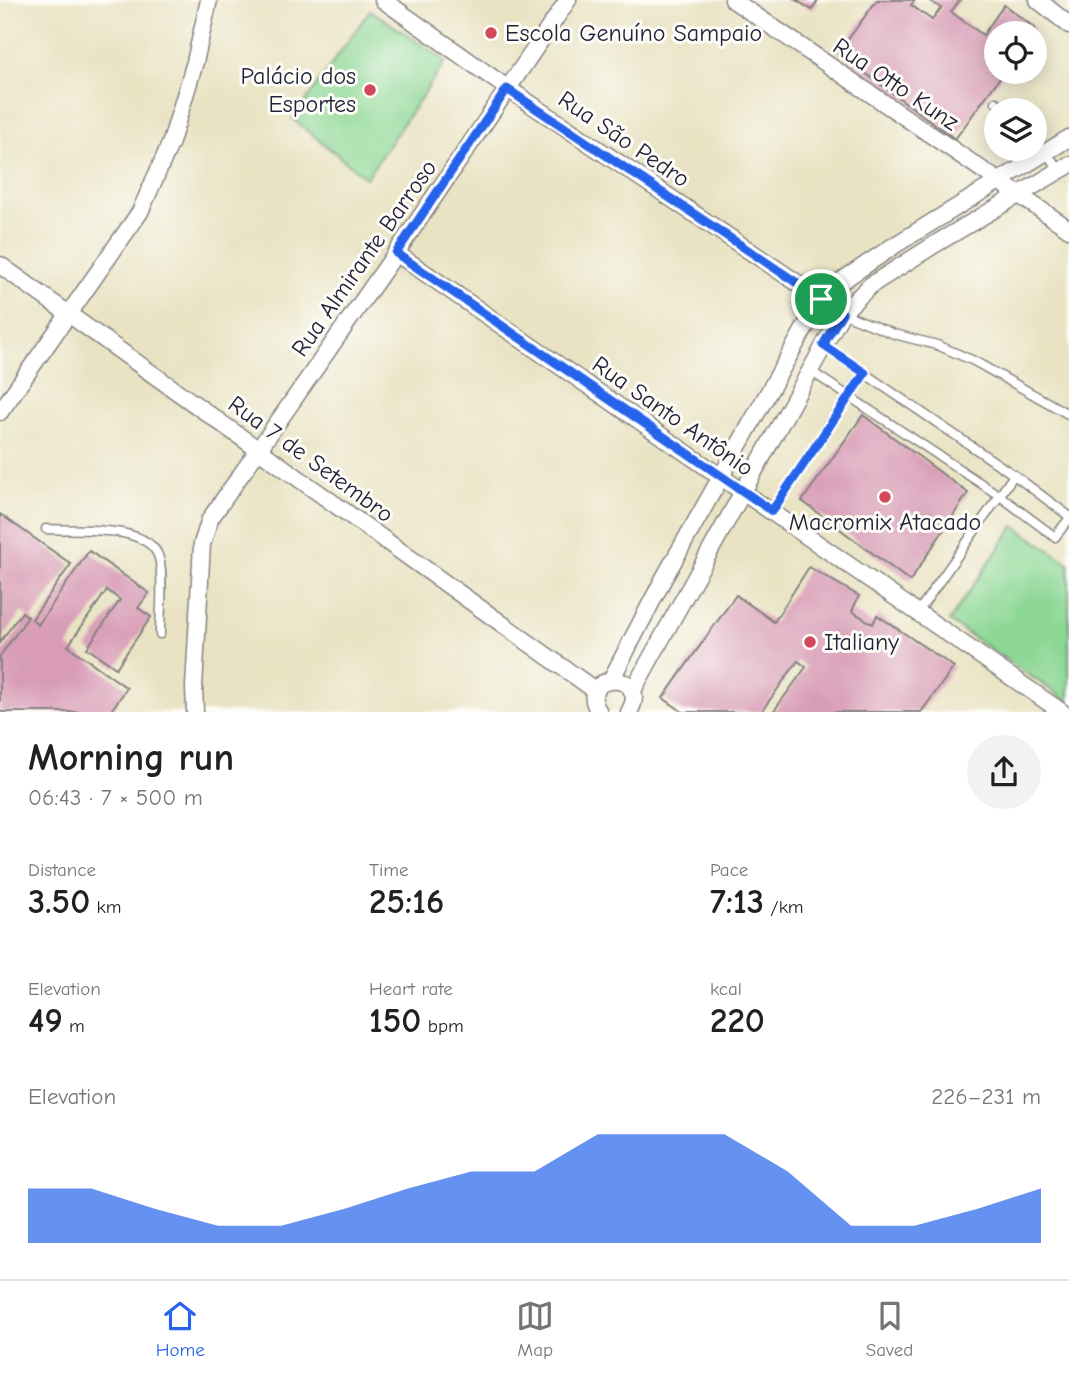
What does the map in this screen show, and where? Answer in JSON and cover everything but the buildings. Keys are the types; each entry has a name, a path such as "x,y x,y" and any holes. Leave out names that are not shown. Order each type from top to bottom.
{"street":[{"path":"0,412 140,212 171,142 195,62 209,0"},
{"name":"Rua São Pedro","path":"383,0 507,89 842,313"},
{"name":"Rua Almirante Barroso","path":"195,712 202,544 210,519 568,0"},
{"name":"Rua Otto Kunz","path":"733,0 1069,229"},
{"path":"1038,0 1069,25"},
{"path":"1047,145 1069,138"},
{"path":"611,680 721,476 821,299 840,282 998,181 1023,161"},
{"path":"632,692 842,313 871,285 1065,168"},
{"name":"Rua Santo Antônio","path":"396,253 1062,712"},
{"name":"Rua 7 de Setembro","path":"0,265 596,691"},
{"path":"597,711 596,691 611,680 624,682 632,692 634,698 630,712"}],"lane":[{"path":"1047,153 1065,168"},
{"path":"842,313 894,334 937,345 974,361 1068,414"},
{"path":"809,370 999,496 1055,537 1069,518 1014,475 823,345"},
{"path":"772,511 865,373"},
{"path":"918,612 1014,475"},
{"path":"46,529 136,535 155,548 160,561 160,634"}],"green space":[{"name":"Palácio dos Esportes","path":"370,10 446,61 366,178 293,119"},
{"path":"1014,526 1069,563 1069,702 949,621"}],"place":[{"name":"Escola Genuíno Sampaio","path":"491,33"},
{"name":"Palácio dos Esportes","path":"370,90"},
{"name":"Macromix Atacado","path":"885,497"},
{"name":"Italiany","path":"810,642"}],"route":[{"path":"507,89 821,299 842,313 823,345 865,373 772,511 396,253 507,89"}]}
